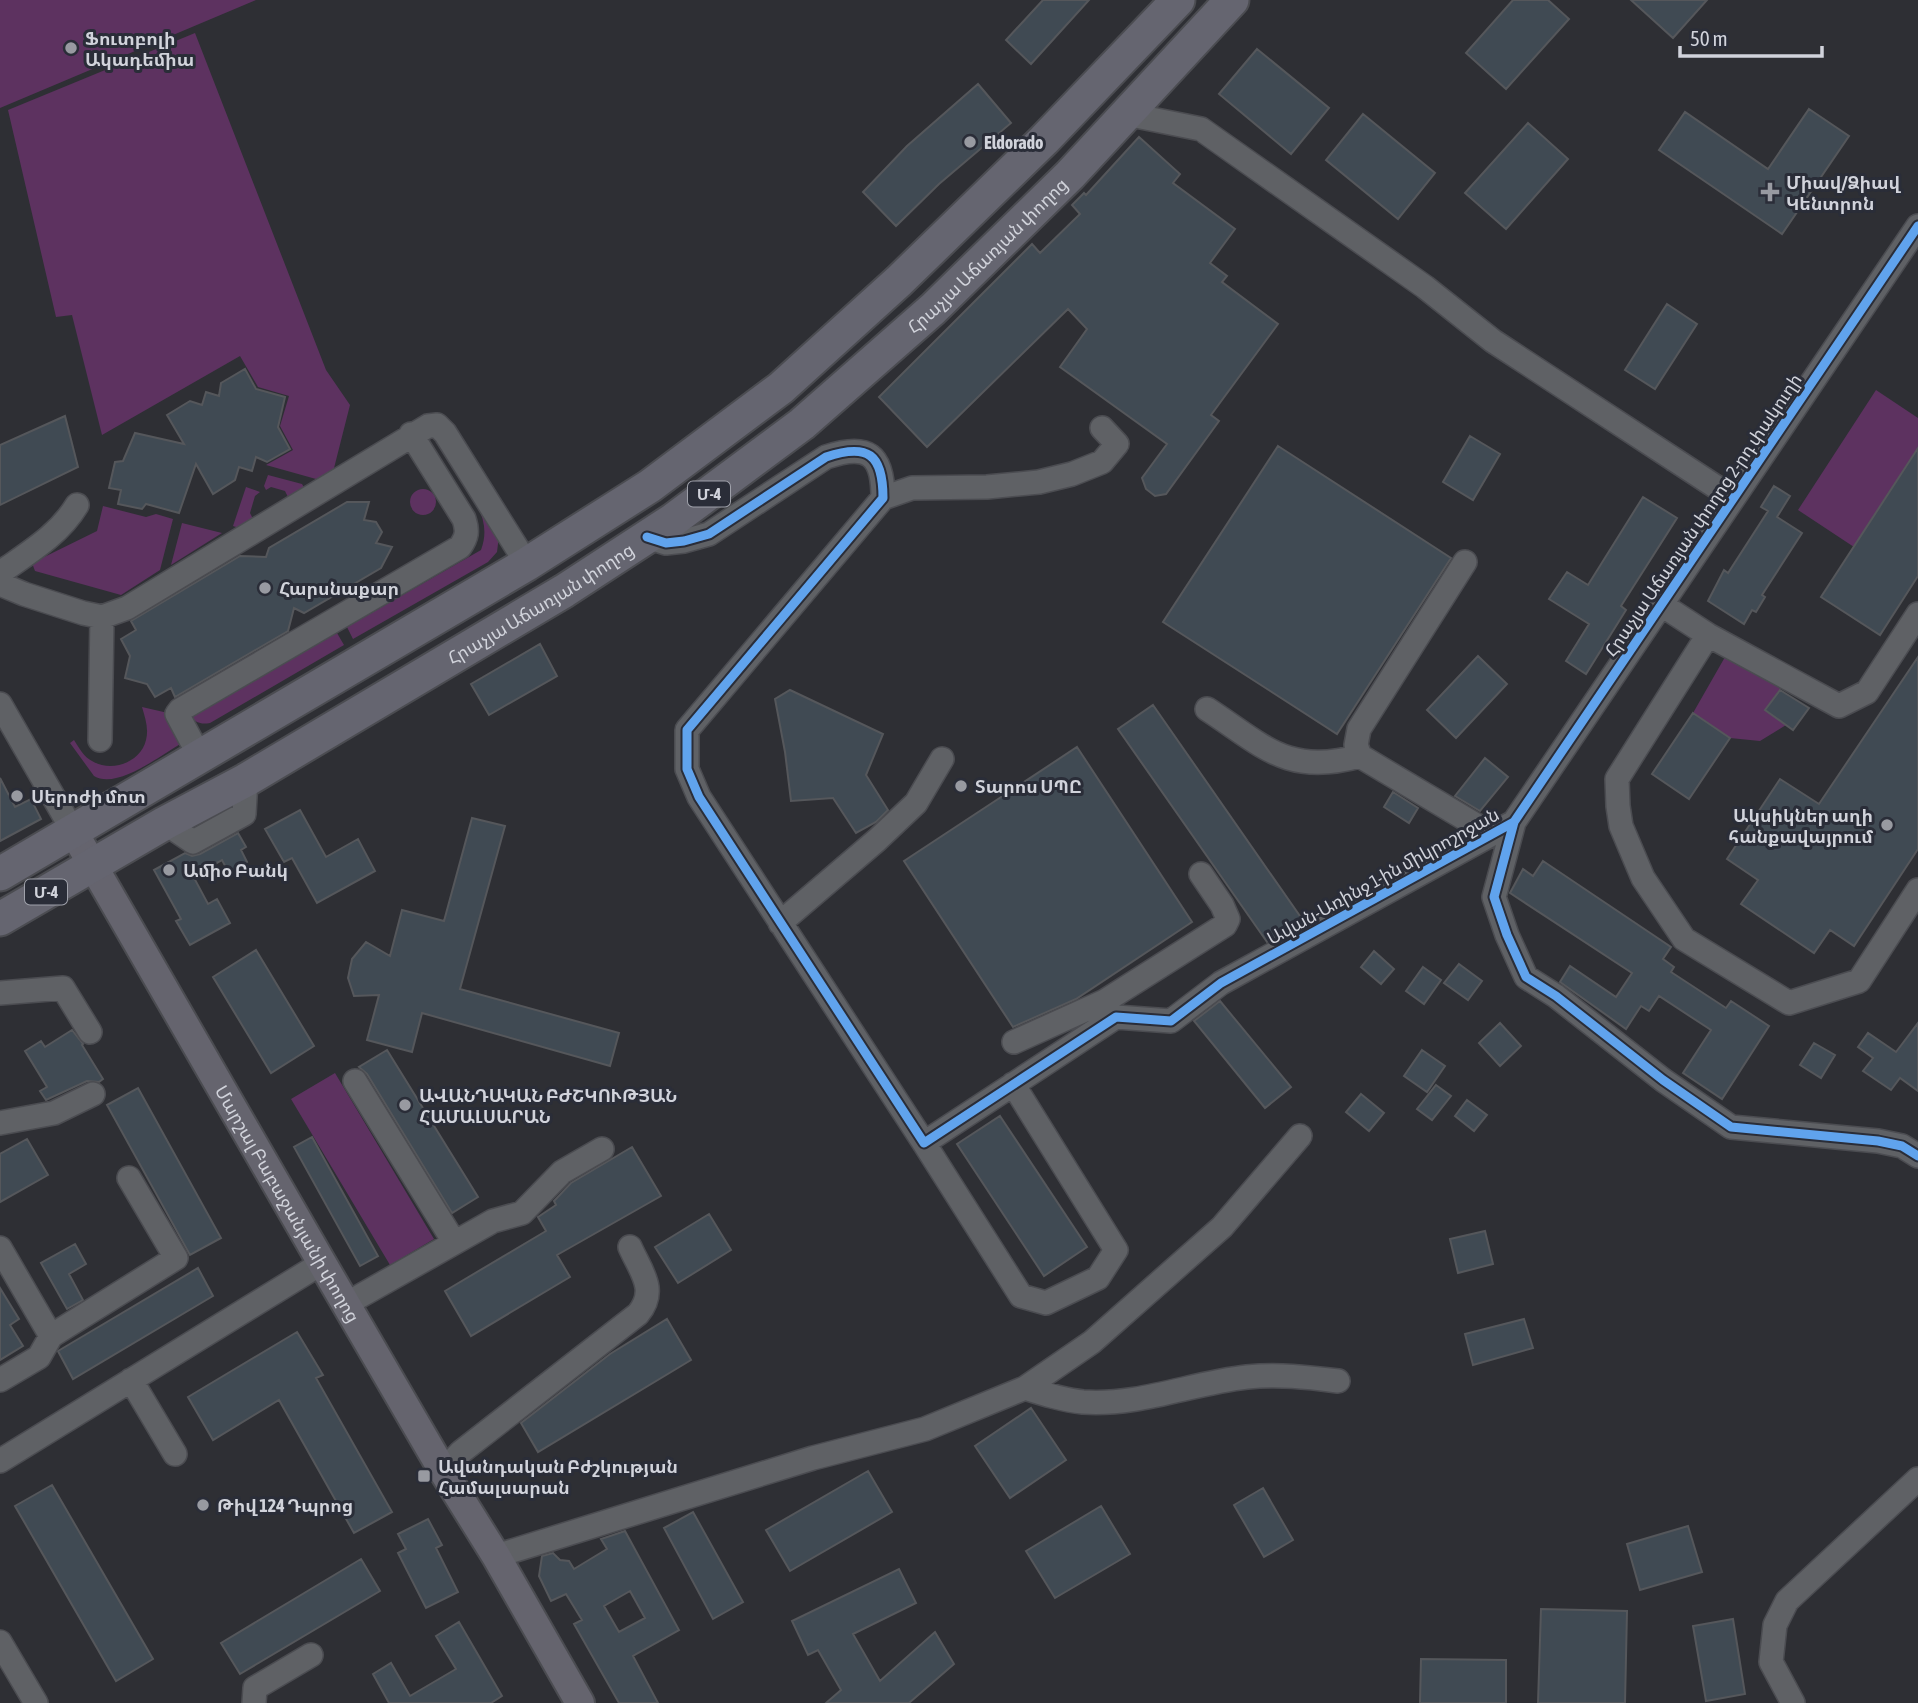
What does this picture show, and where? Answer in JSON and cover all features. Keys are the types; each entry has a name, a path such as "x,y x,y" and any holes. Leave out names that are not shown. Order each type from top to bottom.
{"highway":[{"name":"Մ-4","path":"0,874 527,564 650,486 781,388 899,281 1044,140 1178,0"},
{"name":"Հրաչյա Աճառյան փողոց","path":"0,919 165,823 246,780 564,591 684,512 802,424 943,299 1070,175 1232,0"}],"main road":[{"name":"Մարշալ Բաբաջանյանի փողոց","path":"73,831 321,1264 496,1556 580,1703"}],"street":[{"path":"1126,114 1201,129 1425,287 1493,341 1734,498"},
{"name":"Հրաչյա Աճառյան փողոց 2-րդ փակուղի","path":"1514,822 1918,226"},
{"path":"0,584 24,594 102,617 127,608 411,434 437,425 445,433 527,564"},
{"path":"1013,1084 1116,1250 1098,1278 1046,1303 1021,1296 699,797 687,769 687,730 883,498 912,488 987,488 1039,482 1072,474 1102,462 1117,444 1102,428"},
{"path":"201,757 177,714 180,710 371,600 460,547 466,540 464,519 411,434"},
{"path":"647,537 666,544 709,534 827,457 845,450 858,449 869,454 878,466 883,481 883,498"},
{"path":"0,573 57,532 68,521 77,505"},
{"path":"1465,562 1359,729 1356,746 1360,756 1491,834"},
{"path":"1662,605 1709,635 1839,706 1867,692 1918,614"},
{"path":"100,740 102,617"},
{"path":"1709,635 1618,779 1621,826 1638,868 1684,939 1789,1003 1859,981 1918,890"},
{"name":"Մարշալ Բաբաջանյանի փողոց","path":"0,704 73,831"},
{"path":"1207,709 1279,756 1320,764 1360,756"},
{"path":"780,923 916,803 942,759"},
{"name":"Ավան-Առինջ 1-ին միկրոշրջան","path":"1110,1009 1171,1021 1221,983 1514,822"},
{"name":"Ավան-Առինջ 1-ին միկրոշրջան","path":"1514,822 1494,897 1526,977 1556,996 1663,1080 1731,1127 1913,1148"},
{"path":"924,1143 1013,1084 1225,925 1228,919 1222,905 1200,874"},
{"path":"0,993 63,988 90,1032"},
{"path":"1014,1042 1110,1009"},
{"path":"355,1081 454,1242"},
{"path":"0,1123 54,1114 93,1094"},
{"path":"496,1556 813,1458 925,1429 1025,1388 1091,1342 1222,1227 1300,1136"},
{"path":"346,1304 493,1221 522,1213 562,1172 602,1149"},
{"path":"0,1380 39,1357 51,1336 176,1258 129,1178"},
{"path":"443,1471 461,1452 638,1314 648,1297 648,1286 630,1247"},
{"path":"0,1248 51,1336"},
{"path":"0,1461 321,1264"},
{"path":"1025,1388 1054,1398 1084,1402 1142,1399 1245,1377 1290,1374 1338,1381"},
{"path":"131,1380 175,1454"},
{"path":"1793,1703 1772,1661 1775,1625 1787,1601 1918,1479"},
{"path":"0,1642 36,1703"},
{"path":"254,1703 255,1688 311,1655"}],"shaded area":[{"name":"Ֆուտբոլի Ակադեմիա","path":"0,0 256,0 0,108"},
{"path":"195,33 326,370 350,405 332,476 316,479 266,465 293,450 280,426 289,396 258,387 240,356 102,435 72,315 56,317 8,110"},
{"path":"1876,390 1918,418 1918,448 1854,547 1798,510"},
{"path":"268,475 302,484 305,489 288,497 285,491 271,487 266,490 264,486"},
{"path":"464,482 499,536 497,552 488,562 353,639 347,627 481,550 484,531 481,514"},
{"path":"246,487 260,492 255,496 250,513 254,521 239,528 233,526"},
{"path":"423,489 432,493 436,502 432,511 423,515 414,511 410,502 414,493"},
{"path":"103,506 146,517 156,514 173,519 160,570 121,595 35,571 32,563 97,531"},
{"path":"182,523 222,533 171,565"},
{"path":"337,633 344,645 210,723 196,721 184,703 227,695"},
{"path":"1725,657 1781,688 1765,710 1786,725 1760,741 1730,738 1693,713"},
{"path":"142,707 168,713 182,743 126,775 104,779 94,776 70,743 74,740 87,757 100,764 108,766 125,763 138,754 146,740 147,727"},
{"path":"335,1073 434,1239 390,1265 291,1099"}],"building":[{"path":"1043,0 1089,0 1031,64 1006,40"},
{"path":"1513,0 1548,0 1569,19 1506,89 1466,53"},
{"path":"1631,0 1707,0 1673,38"},
{"path":"1257,49 1329,108 1291,154 1219,94"},
{"path":"978,84 1011,123 939,184 896,226 863,192 907,146"},
{"path":"1809,109 1849,136 1782,234 1659,150 1685,112 1768,169"},
{"path":"1363,114 1435,173 1398,219 1326,160"},
{"path":"1528,123 1568,159 1506,229 1465,193"},
{"path":"1139,137 1180,174 1173,183 1235,229 1210,263 1227,276 1222,282 1278,324 1211,415 1219,421 1166,494 1155,496 1146,489 1142,478 1167,444 1060,367 1087,329 1068,309 927,447 879,397 1032,244 1040,253 1080,214 1072,205 1084,193 1086,195"},
{"path":"1667,304 1697,324 1655,389 1625,370"},
{"path":"245,369 256,389 285,397 278,427 290,449 267,462 256,457 252,471 239,467 235,480 213,494 196,464 179,513 146,504 142,509 118,504 121,490 109,488 115,462 123,461 135,433 184,444 167,415 190,401 202,405 206,392 219,396 221,383"},
{"path":"65,416 78,467 0,505 0,445"},
{"path":"1470,436 1500,454 1473,500 1443,482"},
{"path":"1278,446 1451,558 1337,734 1163,622"},
{"path":"1918,448 1918,576 1880,635 1821,597"},
{"path":"1774,486 1790,496 1777,517 1802,533 1762,595 1765,597 1756,612 1752,610 1744,624 1708,601 1724,570 1728,573 1768,511 1761,507"},
{"path":"1643,497 1677,518 1621,606 1626,610 1586,674 1566,661 1589,624 1549,599 1567,572 1588,585"},
{"name":"Հարսնաքար","path":"347,502 369,502 364,520 376,522 382,532 376,543 392,547 381,568 304,613 294,608 288,631 175,697 171,688 155,697 147,684 125,678 130,656 121,639 136,630 131,621 240,556 266,557 269,548"},
{"path":"540,644 557,676 489,715 471,684"},
{"path":"1478,656 1507,684 1456,738 1427,710"},
{"path":"1918,657 1918,849 1854,946 1830,930 1814,953 1741,904 1758,880 1727,859 1780,779 1819,804"},
{"path":"790,690 883,734 866,775 888,810 876,822 856,833 833,798 791,801 775,699"},
{"path":"1780,690 1809,708 1793,730 1765,710"},
{"path":"1153,705 1302,919 1267,942 1118,729"},
{"path":"1693,713 1730,738 1689,799 1652,774"},
{"path":"1077,747 1192,922 1076,999 1013,1027 904,861"},
{"path":"1485,758 1508,777 1480,811 1455,796"},
{"path":"0,778 15,807 31,799 41,819 0,841"},
{"path":"1393,792 1418,808 1409,823 1384,807"},
{"path":"300,810 326,857 358,839 375,871 317,903 292,858 284,862 265,829"},
{"path":"472,818 505,826 460,989 619,1033 610,1066 422,1013 412,1052 367,1040 379,995 354,996 348,978 352,959 366,942 390,956 402,910 444,921"},
{"path":"238,833 246,847 241,850 247,862 229,873 222,860 193,876 208,904 217,899 230,923 190,945 176,921 181,919 154,870 185,853 192,856 200,854"},
{"path":"1543,861 1671,947 1663,959 1674,967 1671,972 1726,1008 1731,1001 1769,1026 1722,1099 1683,1073 1711,1030 1659,996 1649,1011 1641,1006 1626,1029 1560,982 1570,966 1616,997 1632,973 1510,893 1523,869 1533,876"},
{"path":"256,950 314,1046 271,1073 213,977"},
{"path":"1374,951 1394,969 1381,984 1361,967"},
{"path":"1459,964 1482,981 1468,1000 1444,983"},
{"path":"1423,967 1441,980 1424,1004 1406,991"},
{"path":"1220,1001 1291,1087 1265,1108 1194,1021"},
{"path":"1500,1023 1521,1046 1500,1066 1479,1043"},
{"path":"1918,1023 1918,1091 1900,1078 1891,1090 1863,1071 1873,1058 1858,1047 1868,1033 1896,1052"},
{"path":"72,1030 103,1079 99,1082 87,1081 46,1100 40,1091 47,1087 25,1051 41,1041 45,1047"},
{"path":"1814,1043 1835,1055 1821,1078 1800,1065"},
{"path":"387,1050 478,1197 452,1213 367,1074 359,1067"},
{"path":"1422,1050 1445,1066 1427,1092 1404,1076"},
{"path":"1436,1085 1451,1096 1432,1120 1417,1109"},
{"path":"138,1088 221,1238 190,1255 107,1105"},
{"path":"1361,1094 1384,1113 1369,1131 1346,1112"},
{"path":"1467,1100 1487,1115 1474,1131 1455,1116"},
{"path":"1000,1116 1087,1247 1044,1276 957,1144"},
{"path":"312,1137 378,1256 360,1266 294,1147"},
{"path":"27,1139 48,1175 0,1202 0,1154"},
{"path":"632,1147 661,1196 557,1255 570,1277 471,1336 445,1291 546,1231 538,1217 556,1205 554,1201 571,1183"},
{"path":"709,1214 731,1250 678,1283 655,1247"},
{"path":"1485,1231 1493,1264 1458,1273 1450,1239"},
{"path":"75,1244 86,1264 69,1274 83,1300 67,1309 41,1263"},
{"path":"198,1268 213,1296 73,1379 58,1351"},
{"path":"0,1288 19,1319 10,1325 23,1346 0,1360"},
{"path":"667,1319 691,1360 538,1452 521,1423 610,1354"},
{"path":"1524,1319 1533,1348 1473,1365 1465,1334"},
{"path":"297,1332 323,1375 316,1378 392,1512 354,1533 279,1400 213,1440 188,1397"},
{"path":"1031,1408 1066,1460 1010,1498 975,1446"},
{"path":"868,1471 892,1512 790,1571 766,1530"},
{"path":"52,1485 153,1659 116,1681 15,1506"},
{"path":"1263,1488 1293,1540 1264,1557 1234,1505"},
{"path":"1101,1506 1130,1554 1055,1598 1026,1551"},
{"path":"693,1512 743,1602 713,1619 664,1528"},
{"path":"428,1519 442,1545 436,1548 458,1592 426,1608 398,1553 406,1549 398,1534"},
{"path":"1688,1526 1702,1572 1640,1590 1627,1544"},
{"path":"625,1531 679,1630 633,1656 658,1703 619,1703 574,1624 582,1620 566,1594 551,1601 539,1576 542,1556 553,1553 560,1560 569,1561 574,1569 607,1549 601,1539","holes":["630,1591 645,1618 619,1632 604,1606"]},
{"path":"361,1559 380,1591 240,1674 221,1643"},
{"path":"899,1569 916,1603 853,1634 880,1681 935,1632 954,1664 909,1703 826,1703 841,1690 818,1650 808,1655 792,1621"},
{"path":"1541,1609 1627,1611 1625,1703 1538,1703"},
{"path":"1733,1619 1745,1694 1706,1701 1693,1626"},
{"path":"459,1622 502,1696 491,1703 389,1703 373,1674 391,1663 410,1696 456,1669 436,1636"},
{"path":"1421,1659 1506,1660 1506,1703 1420,1703"}],"cycle path":[{"path":"1514,822 1918,226"},
{"path":"647,537 666,543 709,534 826,457 853,451 862,452 876,462 880,471 883,498 687,730 687,769 699,797 924,1143 1116,1017 1171,1021 1221,983 1514,822 1494,897 1526,977 1556,996 1663,1080 1731,1127 1878,1141 1902,1146 1918,1156"}],"place":[{"name":"Ֆուտբոլի Ակադեմիա","path":"71,48"},
{"name":"Eldorado","path":"970,142"},
{"name":"Միավ/Ձիավ Կենտրոն","path":"1770,192"},
{"name":"Հարսնաքար","path":"265,588"},
{"name":"Տարոս ՍՊԸ","path":"961,786"},
{"name":"Սերոժի մոտ","path":"17,796"},
{"name":"Ակսիկներ աղի հանքավայրում","path":"1887,825"},
{"name":"Ամիօ Բանկ","path":"169,870"},
{"name":"ԱՎԱՆԴԱԿԱՆ ԲԺՇԿՈՒԹՅԱՆ ՀԱՄԱԼՍԱՐԱՆ","path":"405,1105"},
{"name":"Ավանդական Բժշկության Համալսարան","path":"424,1476"},
{"name":"Թիվ 124 Դպրոց","path":"203,1505"}]}
